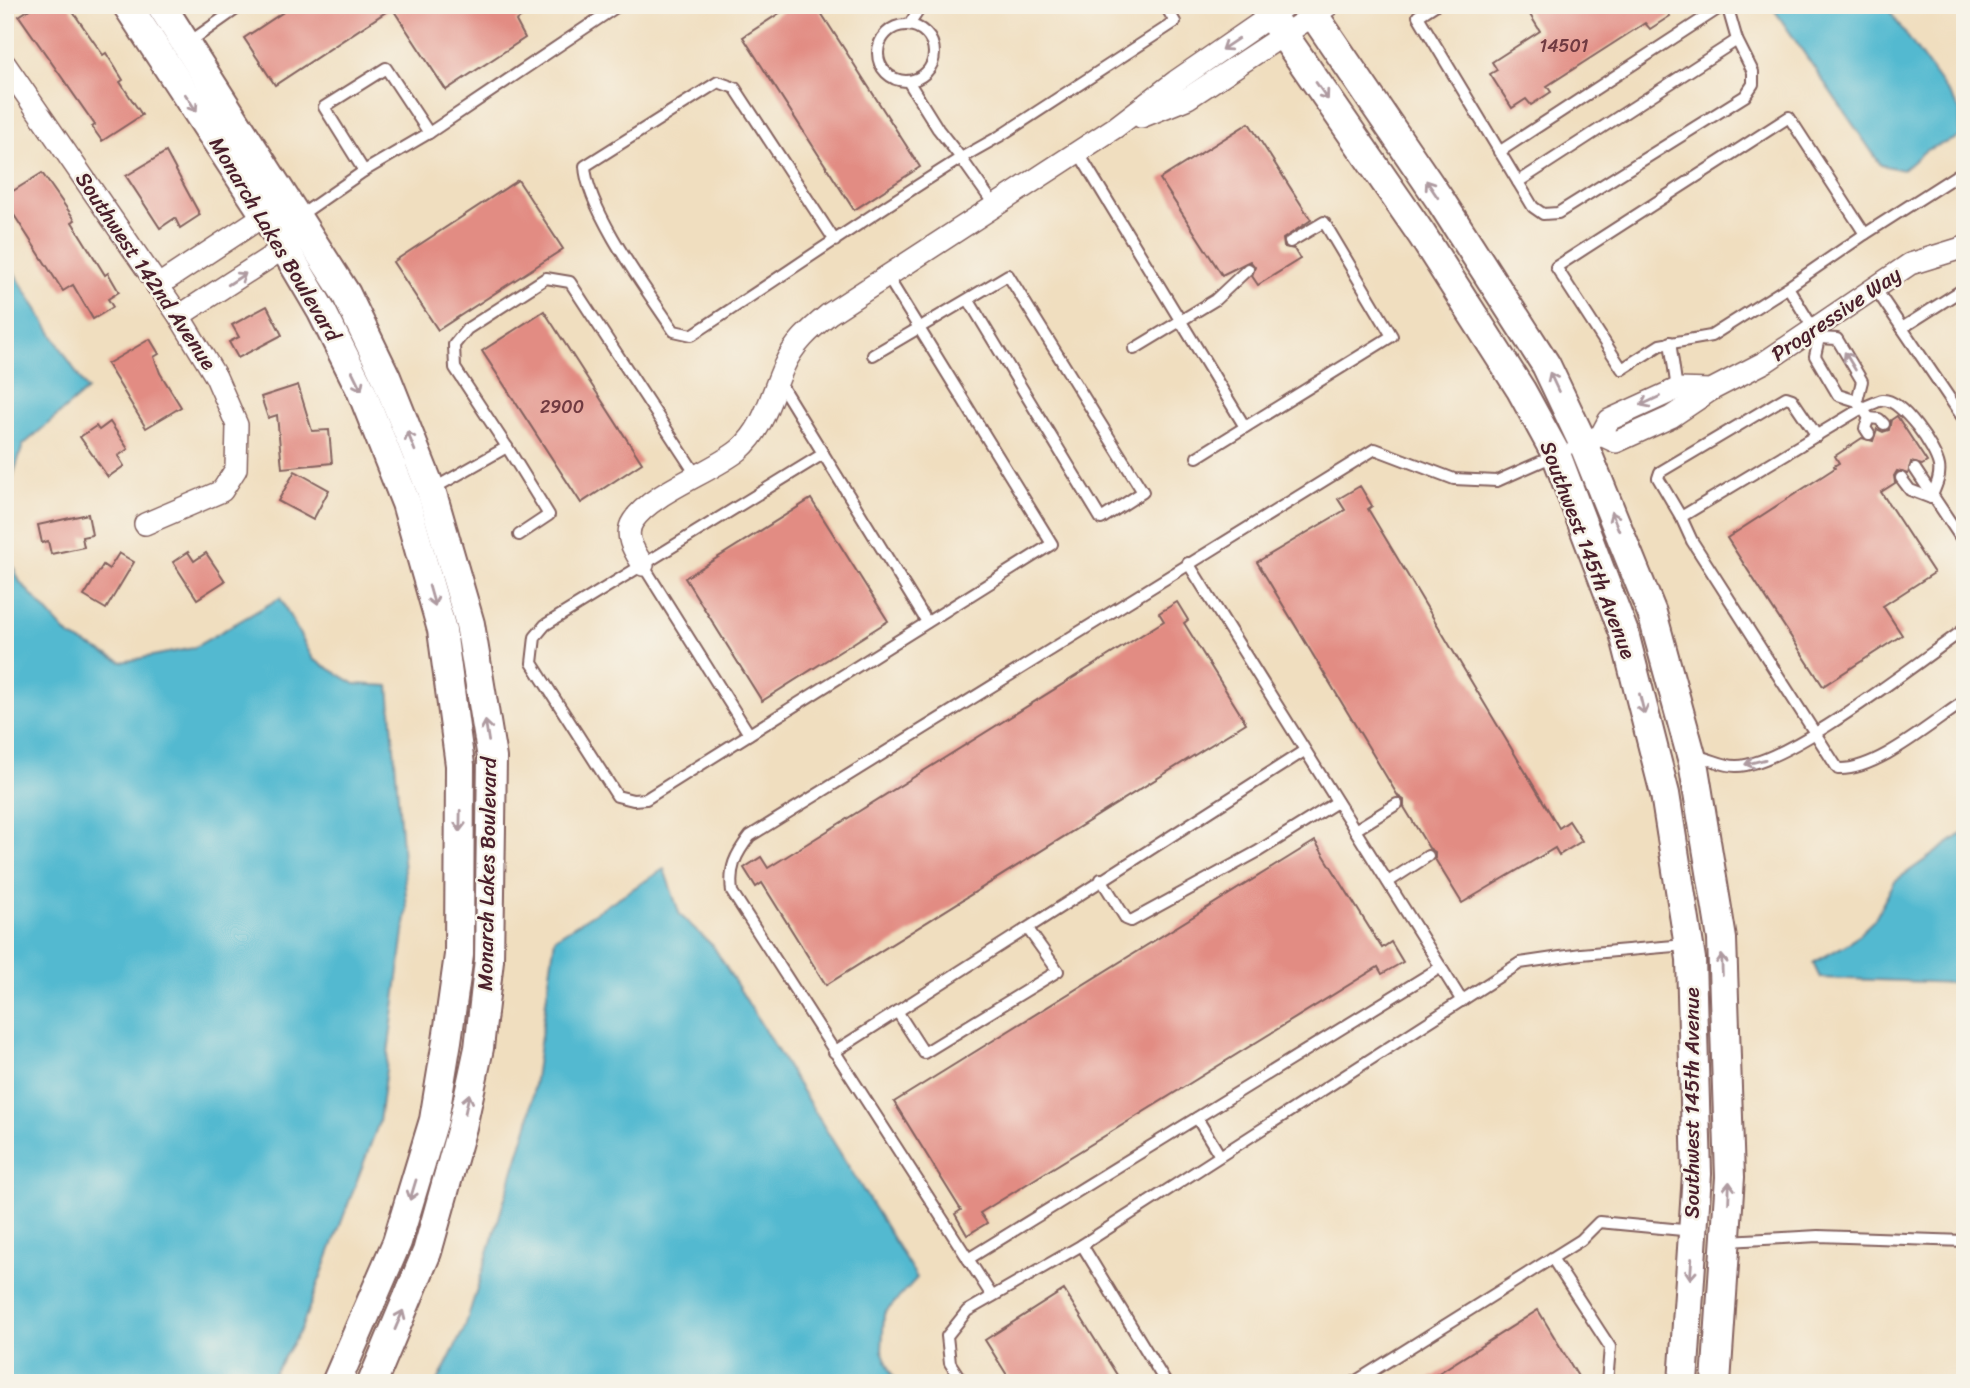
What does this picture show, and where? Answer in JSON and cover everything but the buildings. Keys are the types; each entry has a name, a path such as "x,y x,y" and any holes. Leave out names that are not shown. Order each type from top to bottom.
{"street":[{"name":"Monarch Lakes Boulevard","path":"127,5 174,52 289,222 346,294 431,490 470,624 492,758 489,960 480,1048 427,1252 372,1383"},
{"name":"Monarch Lakes Boulevard","path":"161,5 174,52"},
{"path":"643,565 632,547 628,530 633,520 648,506 740,449 759,426 785,364 803,335 887,276 1116,127 1176,81 1276,15 1317,9"},
{"name":"Southwest 145th Avenue","path":"1317,9 1592,439 1652,613 1691,756 1722,939 1730,1177 1716,1383"},
{"name":"Southwest 145th Avenue","path":"1276,15 1521,390 1556,454 1624,633 1665,794 1689,945 1697,1174 1683,1383"},
{"name":"Southwest 142nd Avenue","path":"5,64 179,316 216,377 237,425 236,468 222,491 145,524"},
{"name":"Monarch Lakes Boulevard","path":"289,222 322,312 361,390 406,503 442,630 460,765 459,955 434,1120 397,1242 336,1383"},
{"path":"157,286 289,222"},
{"path":"179,316 289,222"},
{"name":"Progressive Way","path":"1592,439 1616,442 1671,417 1711,390 1816,334 1874,288 1910,264 1965,247"},
{"name":"Progressive Way","path":"1592,439 1609,420 1677,389 1711,390"}],"lane":[{"path":"218,5 226,17"},
{"path":"174,52 243,5"},
{"path":"289,222 364,171 429,133 620,5"},
{"path":"909,25 922,5"},
{"path":"835,242 735,88 718,82 585,166 586,183 627,258 674,331 692,335 835,242 961,158 1000,136 1175,22 1165,5"},
{"path":"1435,5 1418,16 1499,152 1533,207 1543,214 1558,213 1745,96 1753,83 1753,72 1737,40 1725,5 1499,152"},
{"path":"908,81 928,70 934,54 925,32 909,25 892,28 885,33 878,49 881,67 887,74 908,81 937,129 995,206"},
{"path":"1518,183 1737,40"},
{"path":"364,171 324,107 386,68 429,133"},
{"path":"1865,234 1788,117 1556,267 1622,369 1660,345 1711,336 1965,170"},
{"path":"1077,152 1245,427"},
{"path":"1197,457 1392,336 1324,222 1290,242"},
{"path":"1134,349 1215,300 1248,269"},
{"path":"873,355 1008,275 1143,492 1101,519 968,299"},
{"path":"823,454 545,625 535,638 532,663 617,796 633,800 646,799 1052,544 887,276"},
{"path":"519,535 549,515 455,368 454,345 467,329 546,278 570,282 697,476"},
{"path":"1788,287 1816,334 1815,356 1838,395 1879,418 1884,424"},
{"path":"1874,288 1965,421"},
{"path":"1902,328 1965,288"},
{"path":"1816,334 1837,339 1862,381 1865,428 1869,434"},
{"path":"1670,342 1677,389"},
{"path":"779,382 927,622"},
{"path":"1817,436 1792,399 1786,397 1660,472 1658,478 1692,541 1838,769 1851,770 1871,762 1965,701"},
{"path":"1681,517 1863,409 1883,400 1894,403 1908,413 1939,464 1939,479 1931,498"},
{"path":"992,1296 732,892 730,876 734,857 750,836 1375,449 1454,479 1497,481 1592,439"},
{"path":"431,490 507,447"},
{"path":"1915,469 1931,498 1965,544"},
{"path":"1901,478 1910,490 1931,498"},
{"path":"1188,563 1462,1001"},
{"path":"643,565 749,734"},
{"path":"1691,756 1736,766 1760,763 1815,734 1965,629"},
{"path":"834,1052 1304,751"},
{"path":"1101,879 1126,919 1131,921 1245,859 1337,802"},
{"path":"1355,830 1397,804"},
{"path":"1388,882 1428,856"},
{"path":"897,1011 924,1054 1058,971 1028,929"},
{"path":"963,1383 950,1363 947,1336 967,1311 1082,1245 1520,964 1581,954 1689,945"},
{"path":"968,1259 1441,967"},
{"path":"1197,1118 1220,1154"},
{"path":"1353,1383 1581,1240 1599,1222 1693,1231"},
{"path":"1727,1241 1818,1236 1965,1241"},
{"path":"1082,1245 1166,1383"},
{"path":"1552,1258 1610,1347 1607,1383"}],"water":[{"path":"1771,5 1885,5 1960,110 1960,137 1926,150 1903,170 1881,165"},
{"path":"5,258 87,390 23,445 5,501"},
{"path":"5,548 20,582 69,636 122,662 193,648 280,598 313,659 355,684 389,686 407,909 379,1122 301,1329 268,1383 5,1383"},
{"path":"1965,832 1965,948 1956,983 1820,978 1813,963 1851,942 1874,920 1895,881"},
{"path":"664,869 680,915 713,946 917,1278 884,1314 882,1350 895,1383 437,1383 465,1327 529,1121 555,938"}]}
